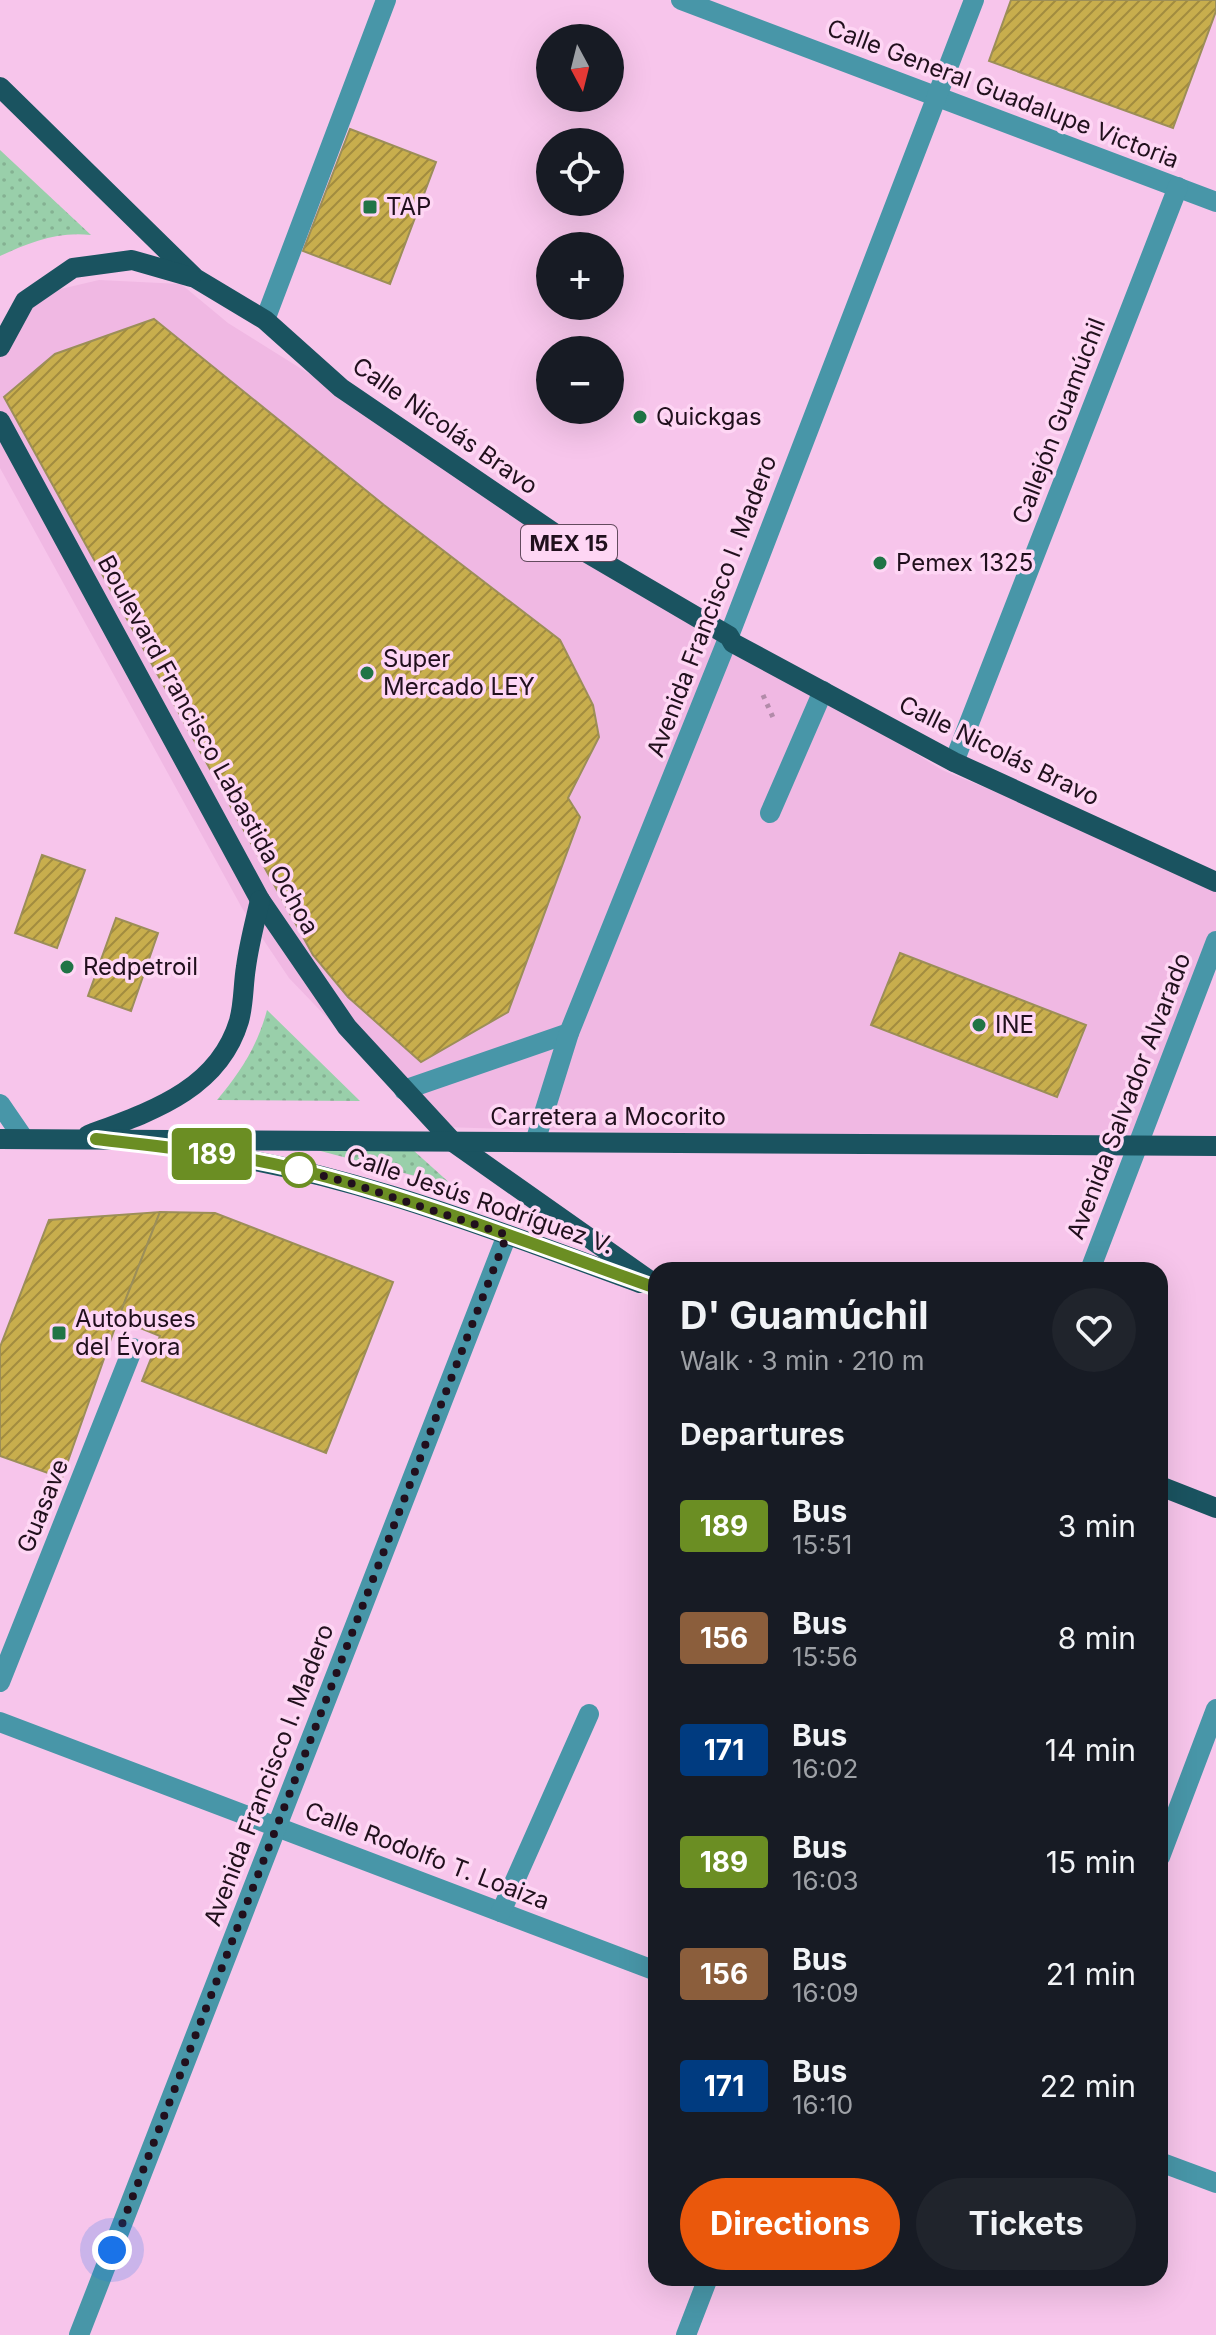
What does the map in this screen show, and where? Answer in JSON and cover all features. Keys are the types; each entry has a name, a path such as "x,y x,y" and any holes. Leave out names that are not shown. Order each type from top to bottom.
{"main road":[{"name":"Calle Nicolás Bravo","path":"0,87 195,278 265,320 341,388 560,537 729,636 733,643 954,762 1216,882"},
{"path":"0,347 25,301 73,268 132,260 195,278"},
{"name":"Boulevard Francisco Labastida Ochoa","path":"0,421 260,900 347,1027 457,1144 648,1281"},
{"path":"87,1140 187,1092 205,1077 224,1052 238,1023 260,900"},
{"name":"Carretera a Mocorito","path":"0,1139 1216,1146"},
{"name":"Calle Jesús Rodríguez V.","path":"87,1140 229,1156 293,1168 350,1183 648,1284"},
{"path":"1168,1489 1216,1508"}],"street":[{"path":"265,320 386,0"},
{"name":"Calle General Guadalupe Victoria","path":"681,0 1216,202"},
{"name":"Avenida Francisco I. Madero","path":"535,1142 569,1033 729,636 974,0"},
{"name":"Callejón Guamúchil","path":"954,762 1178,187"},
{"path":"770,813 823,691"},
{"name":"Avenida Salvador Alvarado","path":"1093,1262 1216,941"},
{"path":"404,1090 569,1033"},
{"path":"0,1104 24,1139"},
{"name":"Avenida Francisco I. Madero","path":"79,2335 507,1235"},
{"name":"Guasave","path":"0,1682 133,1348"},
{"path":"1168,1836 1216,1709"},
{"path":"501,1912 589,1714"},
{"name":"Calle Rodolfo T. Loaiza","path":"0,1722 648,1968"},
{"path":"1168,2165 1216,2183"},
{"path":"686,2335 705,2286"}],"path":[{"path":"761,693 774,717 777,731"}],"shaded area":[{"path":"99,280 181,284 228,323 942,770 1216,882 1216,941 1136,1146 441,1127 383,1076 289,978 242,908 0,468 0,341 18,315 52,291"}],"green space":[{"path":"0,150 91,235 44,239 0,256"},
{"path":"267,1010 360,1101 217,1100 247,1058"},
{"path":"313,1149 413,1150 453,1186"}],"building":[{"path":"1011,0 1216,0 1216,11 1173,128 989,61"},
{"name":"TAP","path":"350,129 436,162 390,284 303,251"},
{"name":"Super Mercado LEY","path":"154,319 384,505 560,640 593,705 599,737 568,798 580,817 508,1012 421,1062 348,997 313,955 4,397 55,354"},
{"path":"42,855 85,870 57,948 15,933"},
{"path":"116,918 158,933 131,1011 88,996"},
{"name":"INE","path":"900,953 1086,1025 1057,1097 871,1025"},
{"name":"Autobuses del Évora","path":"160,1212 118,1319 62,1478 0,1456 0,1347 49,1220"},
{"path":"160,1212 215,1213 393,1282 326,1453 142,1381 160,1336 118,1319"}],"bus line":[{"name":"189","path":"96,1139 229,1156 350,1183 648,1285"}],"place":[{"name":"TAP","path":"370,207"},
{"name":"Quickgas","path":"640,417"},
{"name":"Pemex 1325","path":"880,563"},
{"name":"Super Mercado LEY","path":"367,673"},
{"name":"Redpetroil","path":"67,967"},
{"name":"INE","path":"979,1025"},
{"name":"Autobuses del Évora","path":"59,1333"}],"route":[{"path":"112,2250 507,1235 350,1183 293,1168 299,1170"}]}
